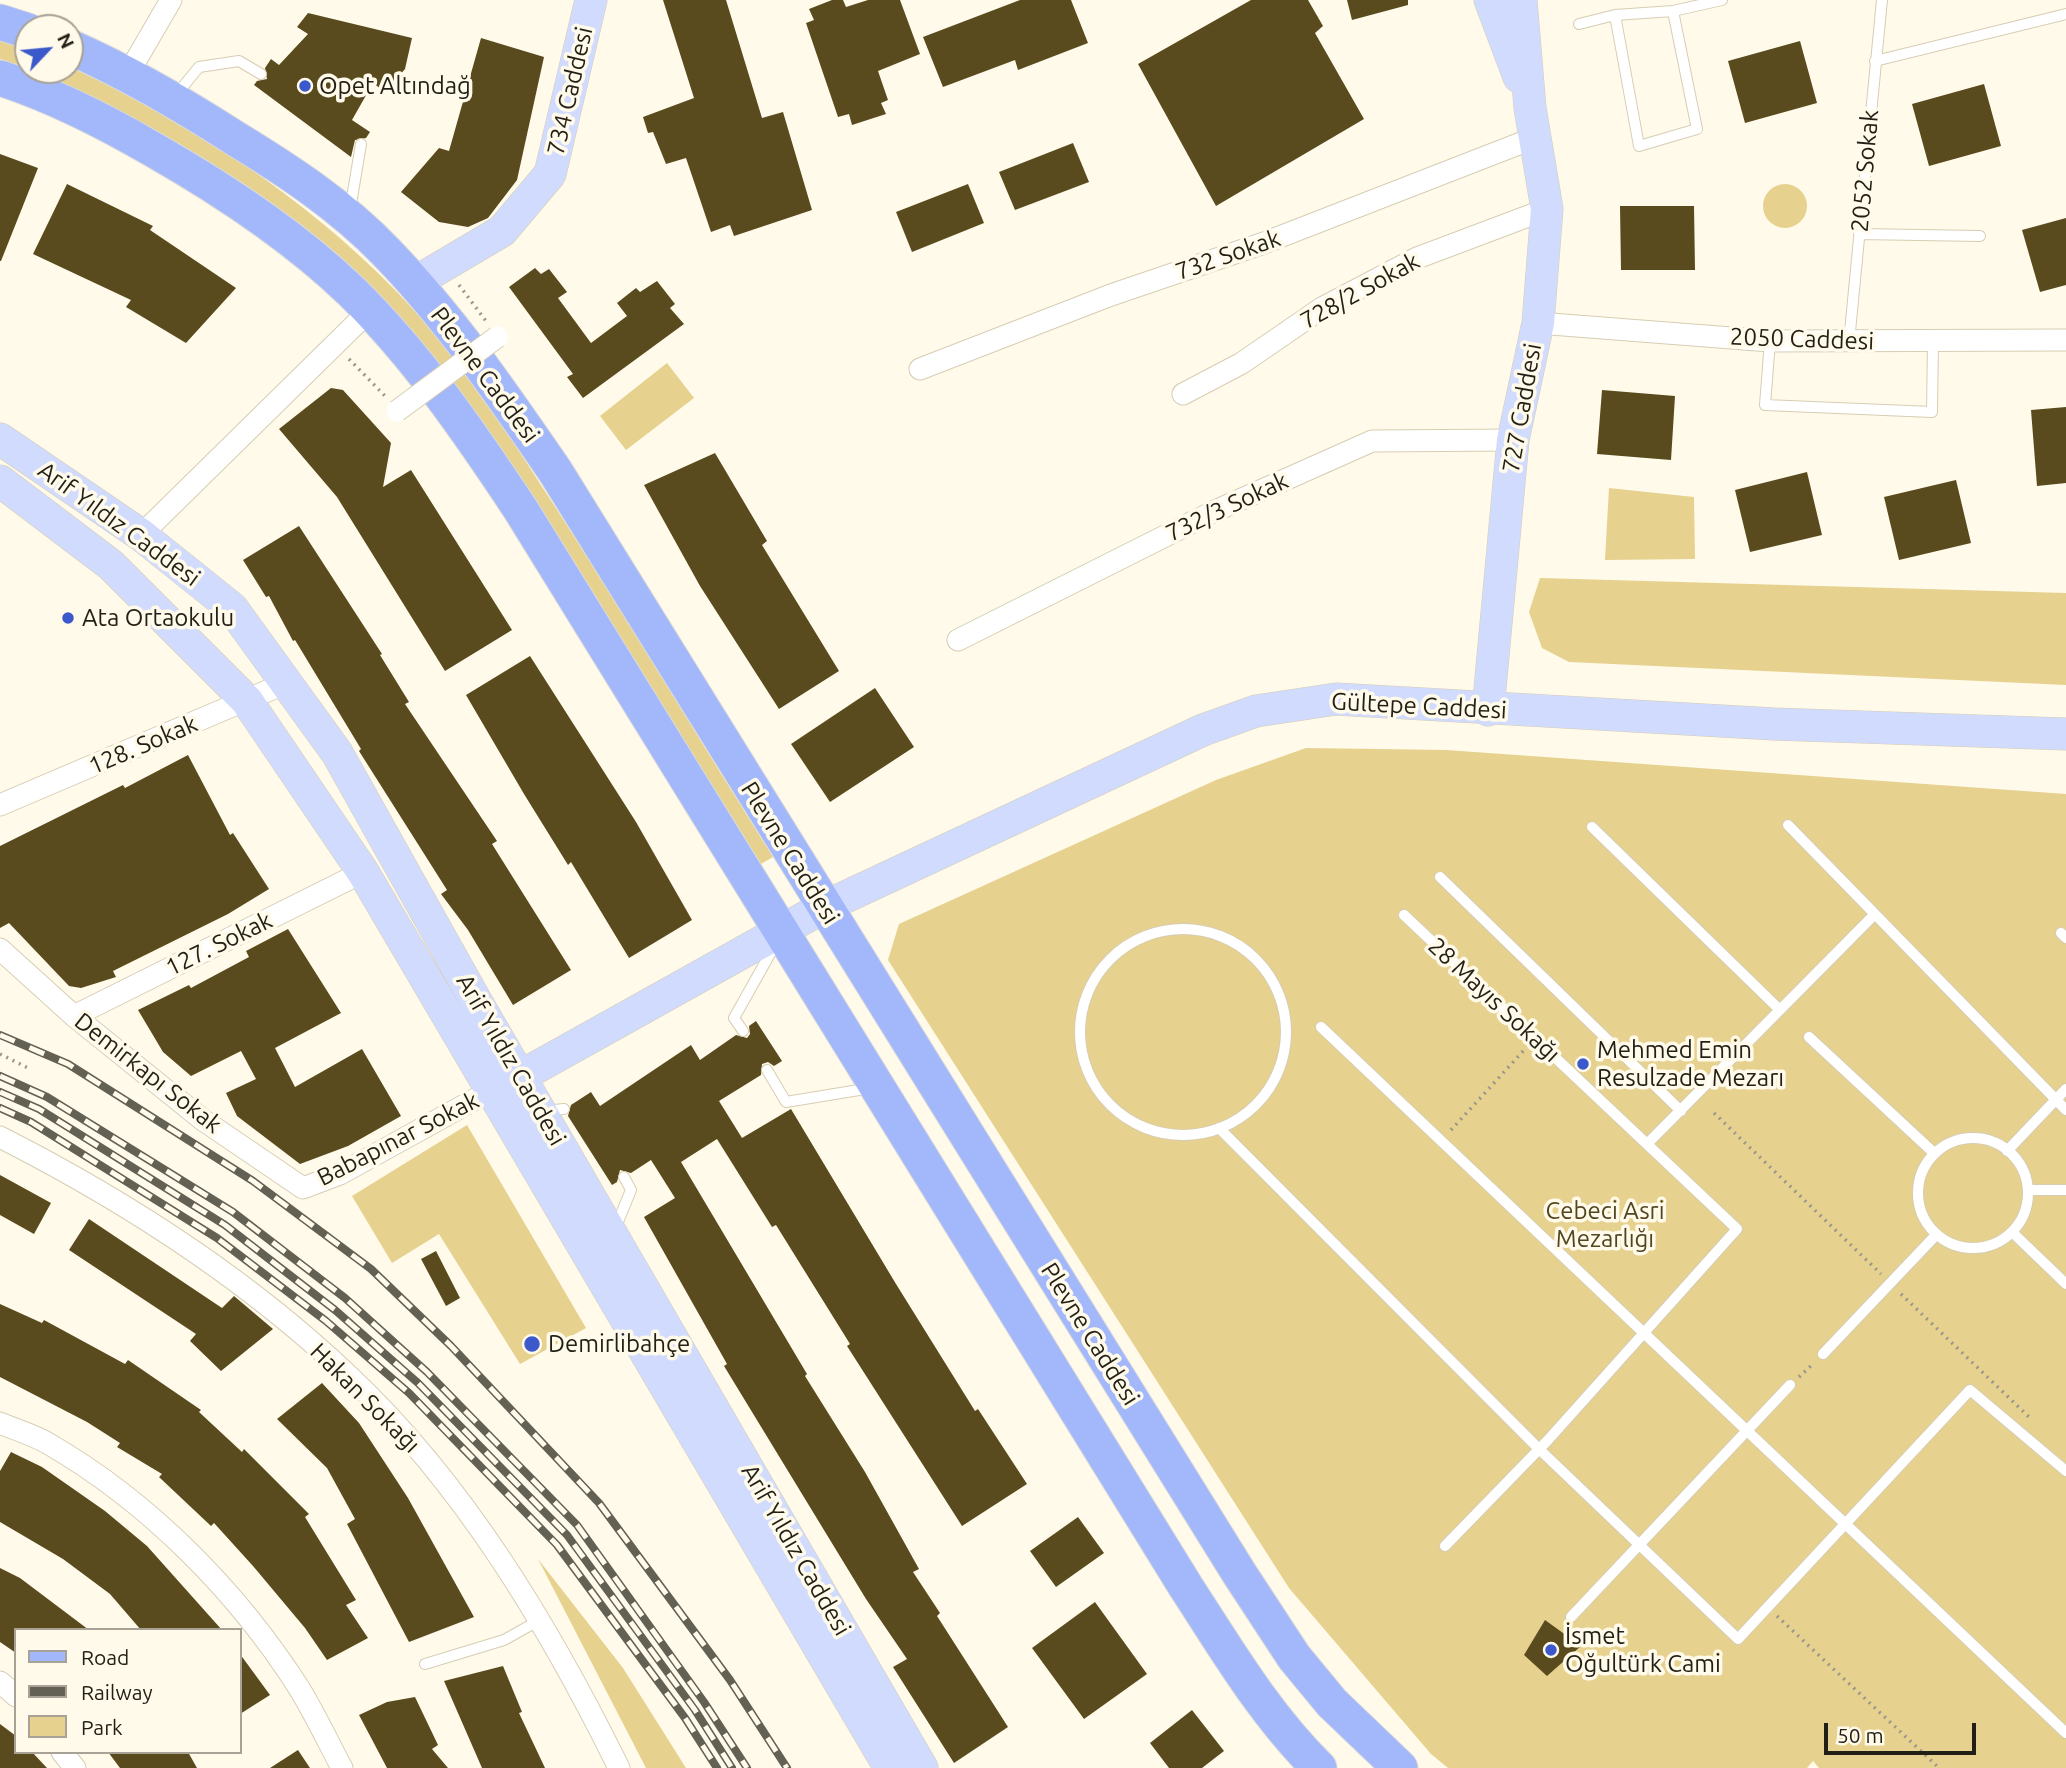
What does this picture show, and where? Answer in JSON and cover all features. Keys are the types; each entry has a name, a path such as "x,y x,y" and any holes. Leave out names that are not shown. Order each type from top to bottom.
{"main road":[{"name":"734 Caddesi","path":"414,283 502,231 551,174 591,0"},
{"name":"727 Caddesi","path":"1490,0 1532,123"},
{"name":"727 Caddesi","path":"1488,710 1513,440 1538,323 1546,209 1532,123 1521,0"},
{"name":"Plevne Caddesi","path":"84,54 172,99 303,181 384,250 414,283 498,388 555,471 824,907 1294,1657 1332,1703 1400,1768"},
{"name":"Plevne Caddesi","path":"0,78 110,126 196,174 293,241 369,311 414,359 464,424 521,510 1185,1587 1288,1737 1319,1768"},
{"name":"Arif Yıldız Caddesi","path":"0,439 141,535 232,608 337,753 521,1076 552,1110 613,1233 922,1768"},
{"name":"Arif Yıldız Caddesi","path":"0,481 111,565 247,701 363,872 890,1768"},
{"name":"Gültepe Caddesi","path":"521,1076 824,907 1203,730 1256,711 1336,699 1488,710 2066,734"}],"street":[{"path":"128,74 172,0"},
{"name":"732 Sokak","path":"920,369 1111,295 1264,243 1532,123"},
{"name":"728/2 Sokak","path":"1183,394 1242,363 1322,307 1417,258 1546,209"},
{"path":"141,535 369,311"},
{"name":"2050 Caddesi","path":"1538,323 1770,341 1849,343 2066,340"},
{"path":"397,411 497,337"},
{"name":"732/3 Sokak","path":"958,640 1214,511 1372,441 1513,440"},
{"name":"128. Sokak","path":"0,806 286,683"},
{"name":"127. Sokak","path":"74,1016 363,872"},
{"name":"Demirkapı Sokak","path":"0,949 74,1016 203,1120 303,1188"},
{"name":"Babapınar Sokak","path":"303,1188 341,1174 492,1090"},
{"name":"Hakan Sokağı","path":"0,1137 45,1160 198,1254 281,1317 350,1377 414,1445 477,1525 538,1621 619,1768"},
{"path":"0,1423 47,1443 124,1494 188,1552 256,1628 292,1679 342,1768"},
{"path":"0,1682 14,1694"},
{"path":"64,1754 75,1768"}],"lane":[{"path":"1579,24 1615,15 1673,11 1722,0"},
{"name":"2052 Sokak","path":"1849,343 1882,0"},
{"path":"1615,15 1639,146 1697,130 1673,11"},
{"path":"1875,61 2066,14"},
{"path":"172,99 200,66 239,61 261,74"},
{"path":"349,219 361,144"},
{"path":"1859,234 1980,236"},
{"path":"1770,341 1765,405 1932,412 1933,342"},
{"path":"1788,825 2066,1110"},
{"path":"1592,827 1779,1009"},
{"path":"1440,877 1681,1111"},
{"path":"1647,1144 1875,914"},
{"name":"28 Mayıs Sokağı","path":"1404,915 1737,1229 1643,1332"},
{"path":"1183,928 1218,934 1249,951 1272,978 1285,1010 1286,1046 1276,1080 1256,1106 1219,1128 1198,1135 1164,1134 1133,1123 1107,1102 1089,1074 1080,1042 1082,1009 1094,978 1117,951 1148,934 1183,928"},
{"path":"743,1031 734,1018 781,933"},
{"path":"1321,1027 2066,1733"},
{"path":"1809,1037 1934,1153"},
{"path":"767,1070 786,1102 875,1087"},
{"path":"2007,1151 2066,1088"},
{"path":"1219,1128 1539,1449 1738,1639 1970,1390 2066,1471"},
{"path":"1966,1138 1984,1139 2007,1151 2024,1172 2028,1190 2026,1209 2012,1232 1989,1247 1970,1249 1952,1245 1936,1235 1924,1220 1918,1203 1921,1176 1934,1153 1949,1143 1966,1138"},
{"path":"613,1233 631,1190 624,1177"},
{"path":"2028,1190 2066,1190"},
{"path":"2012,1232 2066,1284"},
{"path":"1823,1354 1936,1235"},
{"path":"1445,1546 1539,1449 1643,1332"},
{"path":"1571,1617 1790,1385"},
{"path":"425,1664 504,1640 538,1621"}],"path":[{"path":"444,265 481,315"},
{"path":"334,345 377,387"},
{"path":"1441,1140 1534,1038"},
{"path":"0,1054 28,1068"},
{"path":"1790,1385 1823,1354"},
{"path":"1768,1607 1939,1768"}],"green space":[{"path":"0,38 14,44 14,64 0,59"},
{"path":"84,74 157,111 243,163 360,256 419,316 463,370 523,457 773,857 761,864 541,511 289,218 204,159 128,115 61,84 84,84"},
{"path":"1785,184 1800,191 1807,206 1800,221 1785,228 1770,221 1763,206 1770,191"},
{"path":"667,363 694,398 626,450 600,416"},
{"path":"1609,488 1694,497 1695,559 1605,560"},
{"path":"1540,578 2066,593 2066,685 1569,662 1542,648 1529,612"},
{"name":"Cebeci Asri Mezarlığı","path":"1306,748 1446,750 2066,794 2066,1768 1819,1768 1813,1761 1807,1768 1448,1768 1431,1754 1289,1588 888,960 899,924 1216,780"},
{"path":"467,1125 586,1328 520,1364 439,1234 392,1263 352,1196"},
{"path":"538,1559 623,1668 686,1768 646,1768"}],"building":[{"path":"663,0 726,0 762,118 783,112 812,210 734,236 730,225 711,232 686,158 666,164 653,132 648,133 643,117 694,98"},
{"path":"832,0 843,0 846,7 868,0 900,0 920,54 878,71 888,100 881,103 886,114 852,125 849,114 838,117 806,23 814,20 809,9"},
{"path":"1020,0 1071,0 1088,43 1018,70 1015,60 943,87 923,37"},
{"path":"1251,0 1308,0 1323,26 1315,33 1364,119 1216,206 1138,64"},
{"path":"1347,0 1408,0 1408,5 1352,20"},
{"path":"308,13 412,38 405,69 385,92 373,83 352,120 370,132 366,138 355,140 351,157 254,85 257,81 267,79 265,68 271,59 279,65 308,34 297,27"},
{"path":"481,38 544,57 517,180 488,218 468,227 439,222 401,192 439,148 449,151"},
{"path":"1800,41 1817,103 1745,123 1728,61"},
{"path":"1984,84 2001,146 1929,166 1912,104"},
{"path":"1073,143 1089,182 1015,210 999,172"},
{"path":"0,154 38,168 1,261 0,261"},
{"path":"67,184 153,226 150,230 236,288 186,343 126,307 131,300 33,254"},
{"path":"968,184 984,223 912,252 896,212"},
{"path":"1620,206 1694,206 1695,270 1621,270"},
{"path":"2066,218 2066,285 2040,292 2022,230"},
{"path":"535,268 541,274 549,269 567,292 558,298 591,343 627,316 617,303 636,288 640,292 657,281 675,304 670,308 684,324 583,398 567,377 573,374 509,287"},
{"path":"331,388 343,390 391,443 383,487 411,470 512,630 445,671 337,497 279,429"},
{"path":"1602,390 1675,396 1671,460 1597,454"},
{"path":"2066,407 2066,483 2037,486 2031,410"},
{"path":"715,453 767,541 762,545 839,671 779,709 700,586 644,485"},
{"path":"1807,472 1822,535 1750,552 1735,490"},
{"path":"1956,480 1971,543 1899,560 1884,497"},
{"path":"299,526 382,654 380,655 409,702 405,704 497,841 492,844 571,970 513,1005 468,930 441,894 447,890 359,751 361,749 295,640 293,641 269,596 266,597 243,560"},
{"path":"530,656 636,822 692,920 629,958 571,862 568,865 466,695"},
{"path":"875,688 914,747 830,802 791,744"},
{"path":"188,755 230,835 233,833 269,889 228,914 113,971 116,977 81,988 69,986 9,923 0,928 0,846 123,785 125,788"},
{"path":"288,929 341,1013 275,1048 295,1087 362,1049 401,1116 348,1146 300,1164 237,1116 226,1093 256,1079 241,1051 191,1076 163,1052 138,1010 189,985 191,988 249,957 246,951"},
{"path":"756,1021 782,1061 774,1066 768,1062 762,1064 761,1075 719,1101 742,1138 791,1109 975,1411 978,1409 1027,1484 962,1526 847,1346 850,1344 776,1225 772,1227 717,1139 681,1162 807,1374 805,1376 865,1472 919,1569 913,1572 940,1613 937,1616 1008,1727 954,1763 893,1667 907,1659 866,1599 724,1366 727,1364 644,1217 675,1198 651,1160 631,1173 620,1170 617,1182 612,1185 568,1116 571,1105 591,1092 600,1106 691,1045 700,1060 736,1035 747,1038 750,1034 749,1026"},
{"path":"0,1175 51,1203 34,1234 0,1215"},
{"path":"89,1219 222,1308 234,1296 273,1329 221,1371 190,1341 196,1334 69,1250"},
{"path":"436,1251 460,1298 446,1306 421,1259"},
{"path":"0,1304 42,1323 44,1320 125,1364 128,1360 201,1410 199,1412 242,1452 244,1449 309,1514 305,1517 356,1600 346,1605 368,1638 327,1660 305,1628 253,1566 214,1523 211,1526 159,1477 162,1474 117,1447 120,1443 87,1422 0,1377"},
{"path":"322,1383 359,1423 408,1498 474,1617 409,1642 347,1524 355,1519 327,1468 277,1419"},
{"path":"11,1452 42,1467 105,1511 147,1546 220,1628 139,1628 110,1594 63,1559 0,1522 0,1471"},
{"path":"1078,1517 1104,1553 1056,1587 1030,1551"},
{"path":"0,1568 20,1578 86,1628 14,1628 14,1652 0,1642"},
{"path":"1095,1602 1147,1674 1084,1719 1032,1648"},
{"name":"İsmet Oğultürk Cami","path":"1545,1620 1581,1646 1547,1676 1524,1655"},
{"path":"242,1657 270,1695 242,1713"},
{"path":"503,1666 522,1712 519,1713 545,1768 482,1768 444,1681"},
{"path":"415,1697 438,1745 432,1749 448,1768 387,1768 359,1715 387,1702"},
{"path":"1192,1710 1224,1751 1202,1768 1169,1768 1150,1743"},
{"path":"0,1724 14,1734 14,1754 34,1754 47,1768 0,1768"},
{"path":"298,1750 310,1768 270,1768"},
{"path":"110,1754 189,1754 197,1768 120,1768"}],"railway":[{"path":"0,1035 68,1064 253,1181 371,1269 451,1346 599,1503 730,1680 787,1768"},
{"path":"0,1076 47,1097 233,1212 345,1298 427,1372 577,1525 704,1702 747,1768"},
{"path":"0,1092 39,1109 225,1225 335,1310 418,1383 567,1535 695,1710 732,1768"},
{"path":"0,1108 31,1122 217,1238 326,1321 409,1393 557,1545 685,1718 717,1768"}],"place":[{"name":"Opet Altındağ","path":"305,86"},
{"name":"Ata Ortaokulu","path":"68,618"},
{"name":"Mehmed Emin Resulzade Mezarı","path":"1583,1064"},
{"name":"Demirlibahçe","path":"532,1344"},
{"name":"İsmet Oğultürk Cami","path":"1551,1650"}]}
